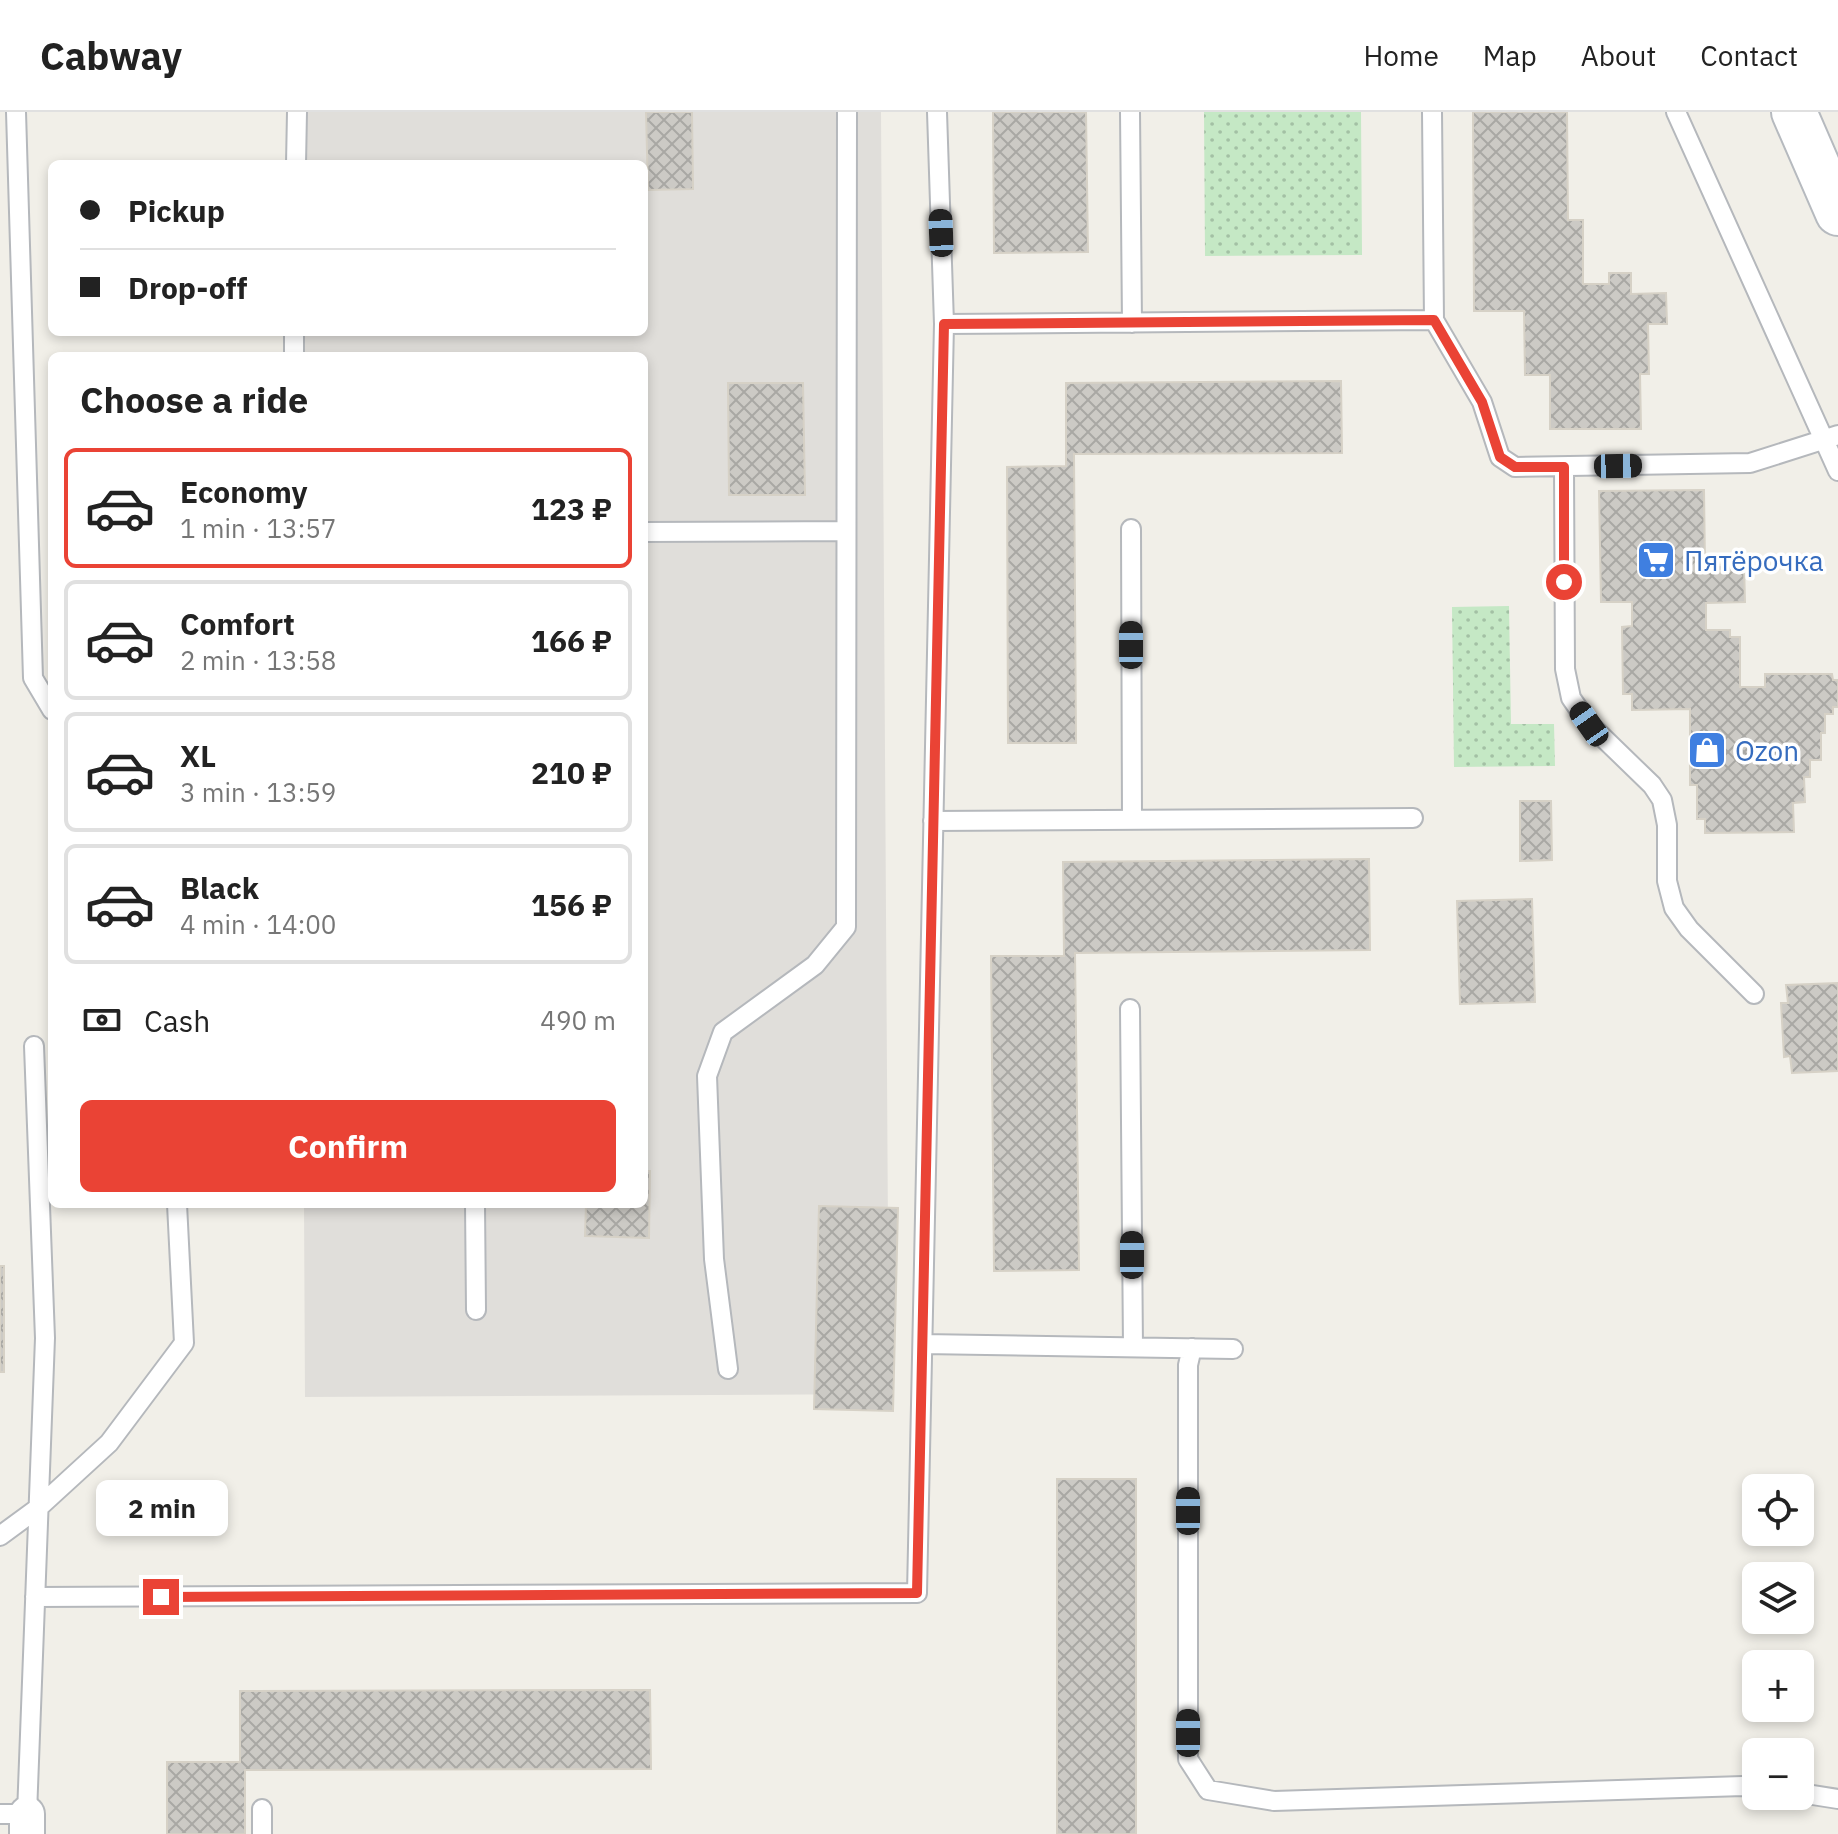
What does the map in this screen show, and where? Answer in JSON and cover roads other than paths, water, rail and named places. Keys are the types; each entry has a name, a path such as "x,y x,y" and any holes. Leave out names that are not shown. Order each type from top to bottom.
{"street":[{"path":"1794,112 1838,213"}],"lane":[{"path":"16,112 33,678 48,703"},
{"path":"296,160 297,112"},
{"path":"728,1369 714,1259 707,1076 723,1032 815,965 846,927 847,112"},
{"path":"35,1597 917,1593 944,324 937,112"},
{"path":"1130,112 1132,323"},
{"path":"1432,112 1434,320 1482,402 1500,457 1515,467 1750,463 1831,437"},
{"path":"1676,112 1831,437 1838,471"},
{"path":"944,324 1434,320"},
{"path":"1564,467 1565,669 1571,698 1589,724 1652,785 1662,800 1667,825 1667,881 1674,908 1689,929 1754,994"},
{"path":"1131,529 1132,819"},
{"path":"648,532 846,531"},
{"path":"933,821 1413,818"},
{"path":"1130,1009 1133,1347"},
{"path":"18,1821 35,1597 45,1338 34,1046"},
{"path":"0,1536 38,1508 109,1443 184,1343 177,1208"},
{"path":"475,1208 476,1310"},
{"path":"923,1344 1233,1349"},
{"path":"1192,1348 1188,1365 1188,1759 1208,1790 1274,1801 1742,1786"},
{"path":"1814,1795 1838,1799"},
{"path":"262,1809 262,1834"}],"place":[{"name":"Пятёрочка","path":"1656,560"},
{"name":"Ozon","path":"1707,750"}]}
